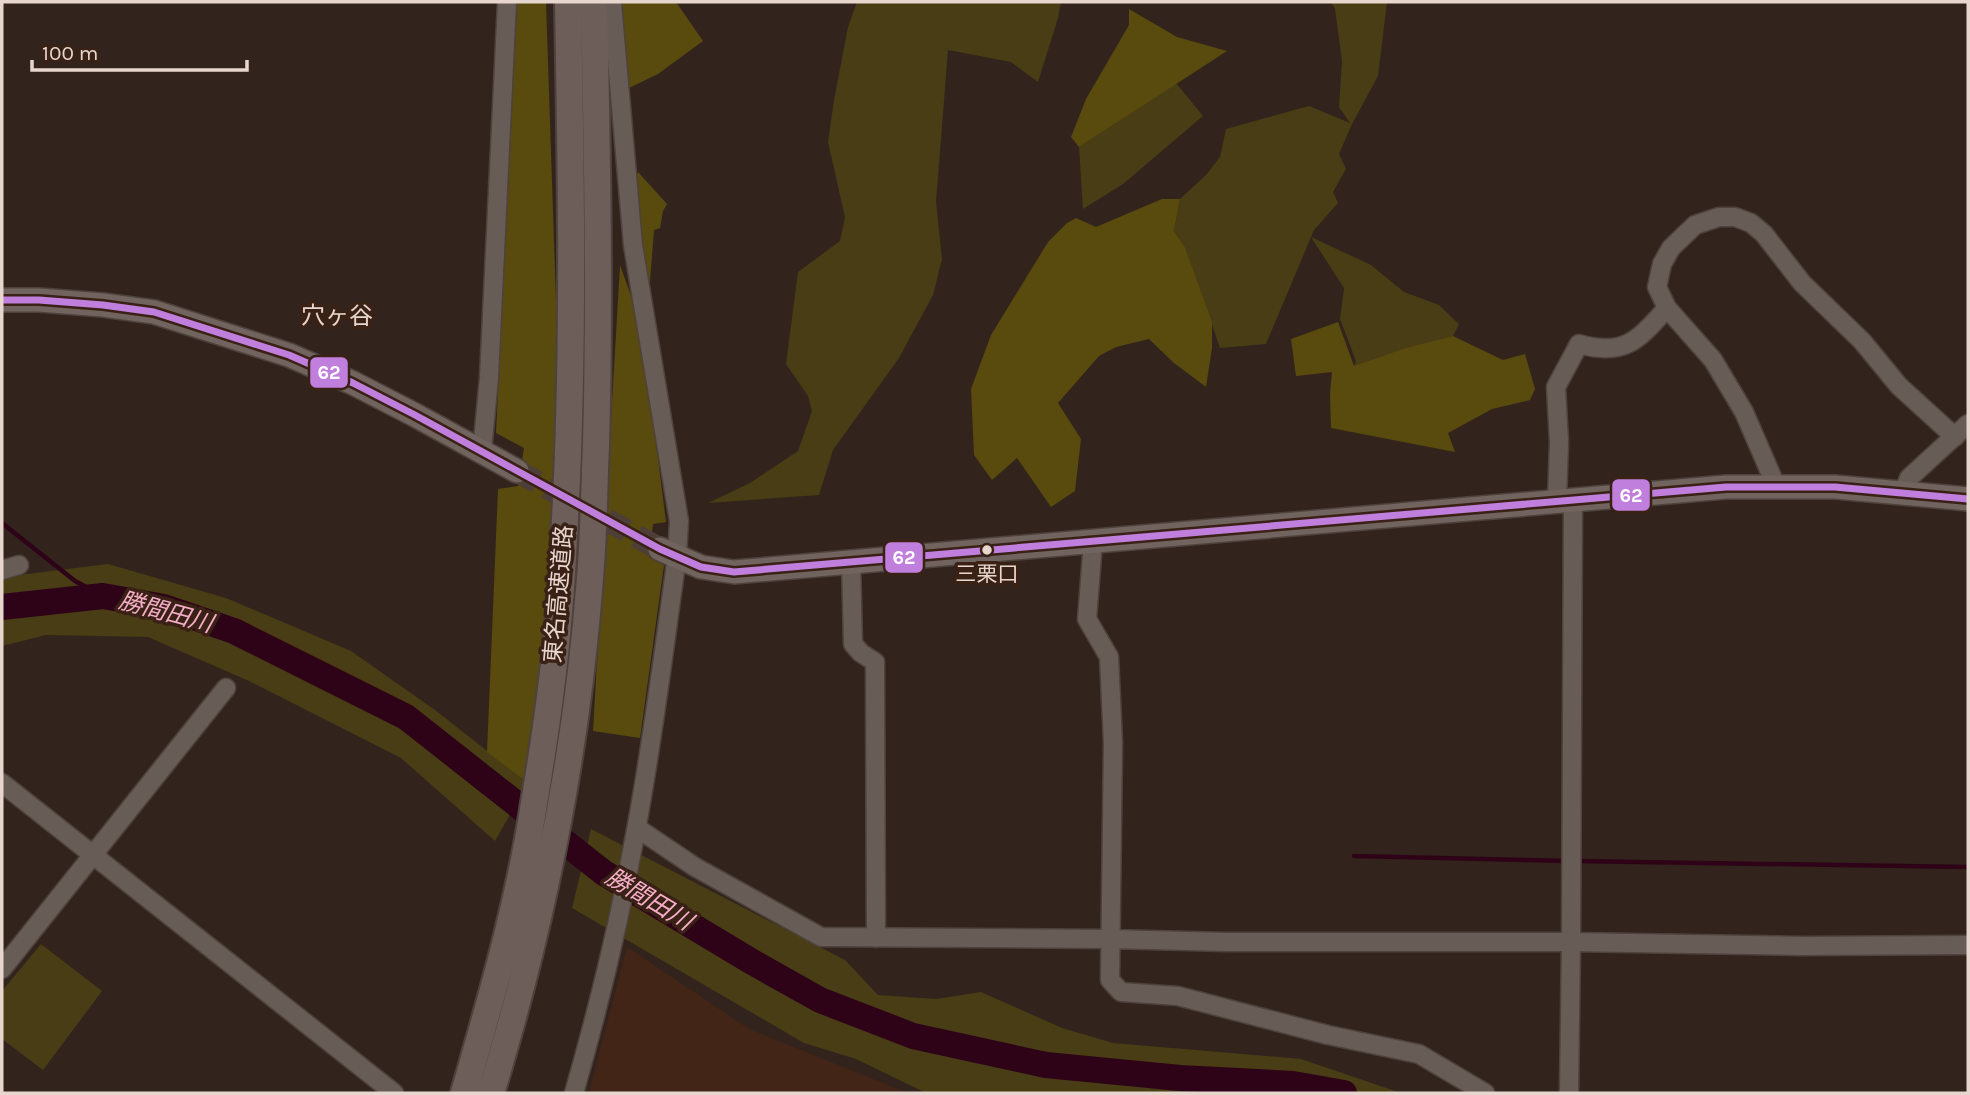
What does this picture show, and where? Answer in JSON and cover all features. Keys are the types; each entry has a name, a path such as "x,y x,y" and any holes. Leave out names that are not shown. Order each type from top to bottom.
{"highway":[{"name":"東名高速道路","path":"464,1093 508,930 535,800 560,599 570,423 571,165 568,2"},
{"name":"東名高速道路","path":"491,1093 516,1013 542,903 582,665 590,577 598,371 594,2"}],"main road":[{"path":"2,300 103,304 154,312 289,355 353,383 517,471"},
{"path":"669,553 701,567 734,572 1726,487 1835,487 1968,499"}],"street":[{"path":"482,451 489,378 507,2"},
{"path":"574,1093 595,1021 637,828 669,553 679,522 633,246 612,2"},
{"path":"1776,486 1744,412 1713,360 1667,308 1657,287 1662,264 1671,248 1695,225 1719,217 1735,217 1751,223 1764,234 1802,283 1862,341 1899,386 1955,437"},
{"path":"1569,1093 1572,942 1565,500 1556,387 1579,344 1603,348 1626,345 1643,335 1667,308"},
{"path":"1903,493 1909,478 1968,424"},
{"path":"1093,542 1087,619 1108,657 1112,731 1110,980 1121,992 1178,996 1328,1035 1419,1054 1485,1093"},
{"path":"851,561 853,645 875,662 876,938"},
{"path":"2,970 226,688"},
{"path":"2,783 373,1087 394,1093"},
{"path":"637,828 695,867 821,937 1802,946 1968,944"}],"shaded area":[{"path":"517,2 546,2 557,331 552,564 528,783 487,752 498,489 518,486 524,448 496,433"},
{"path":"618,2 676,2 703,41 658,74 629,88"},
{"path":"857,2 1061,2 1038,82 1011,62 948,50 936,202 942,259 933,295 899,358 833,450 819,495 708,503 750,483 798,451 812,411 808,396 786,364 798,272 840,241 845,217 828,142 848,27"},
{"path":"1331,2 1387,2 1378,76 1339,154 1346,169 1333,192 1338,203 1314,230 1266,344 1220,348 1185,247 1174,231 1180,199 1206,175 1220,157 1226,129 1309,106 1350,123 1339,107 1342,61 1335,9"},
{"path":"1129,9 1177,37 1227,51 1079,147 1071,137 1086,99 1129,25"},
{"path":"1176,83 1203,116 1123,184 1083,209 1079,147"},
{"path":"638,172 667,204 660,228 654,230 649,294 635,216 635,185"},
{"path":"1162,199 1180,199 1174,231 1185,247 1212,322 1212,348 1206,387 1174,363 1149,339 1116,347 1099,356 1058,403 1081,439 1075,491 1051,507 1017,458 992,480 974,455 971,389 991,335 1048,242 1067,223 1076,218 1096,227"},
{"path":"1311,237 1371,265 1404,292 1439,305 1459,324 1453,336 1354,367 1356,361 1340,319 1344,288"},
{"path":"620,265 641,324 666,522 653,524 649,557 664,565 640,738 593,731"},
{"path":"1338,322 1354,366 1406,348 1453,336 1503,360 1525,354 1535,389 1530,400 1492,409 1448,433 1455,452 1331,428 1332,372 1296,376 1291,339"},
{"path":"108,564 226,598 351,651 435,710 528,783 495,841 401,758 249,681 148,637 46,635 2,646 2,579"},
{"path":"591,829 845,960 878,995 936,999 981,992 1062,1028 1113,1043 1301,1059 1401,1093 924,1092 856,1059 804,1043 572,908"},
{"path":"41,944 102,991 43,1070 2,1039 2,991"},
{"path":"627,947 749,1029 908,1093 589,1093"}],"waterway":[{"path":"2,523 75,581 103,596"},
{"name":"勝間田川","path":"2,607 103,596 164,607 234,631 406,717 604,873 754,963 820,1000 913,1036 1046,1065 1180,1078 1293,1084 1344,1093"},
{"path":"1354,856 1567,861"},
{"path":"1575,861 1968,867"}],"tunnel":[{"path":"517,471 660,549"}],"transit line":[{"name":"62","path":"2,300 103,305 154,312 289,355 353,383 415,415 660,549 701,567 734,572 1726,487 1835,487 1968,499"}],"place":[{"name":"三栗口","path":"987,550"}],"district":[{"name":"穴ヶ谷","path":"337,316"}]}
